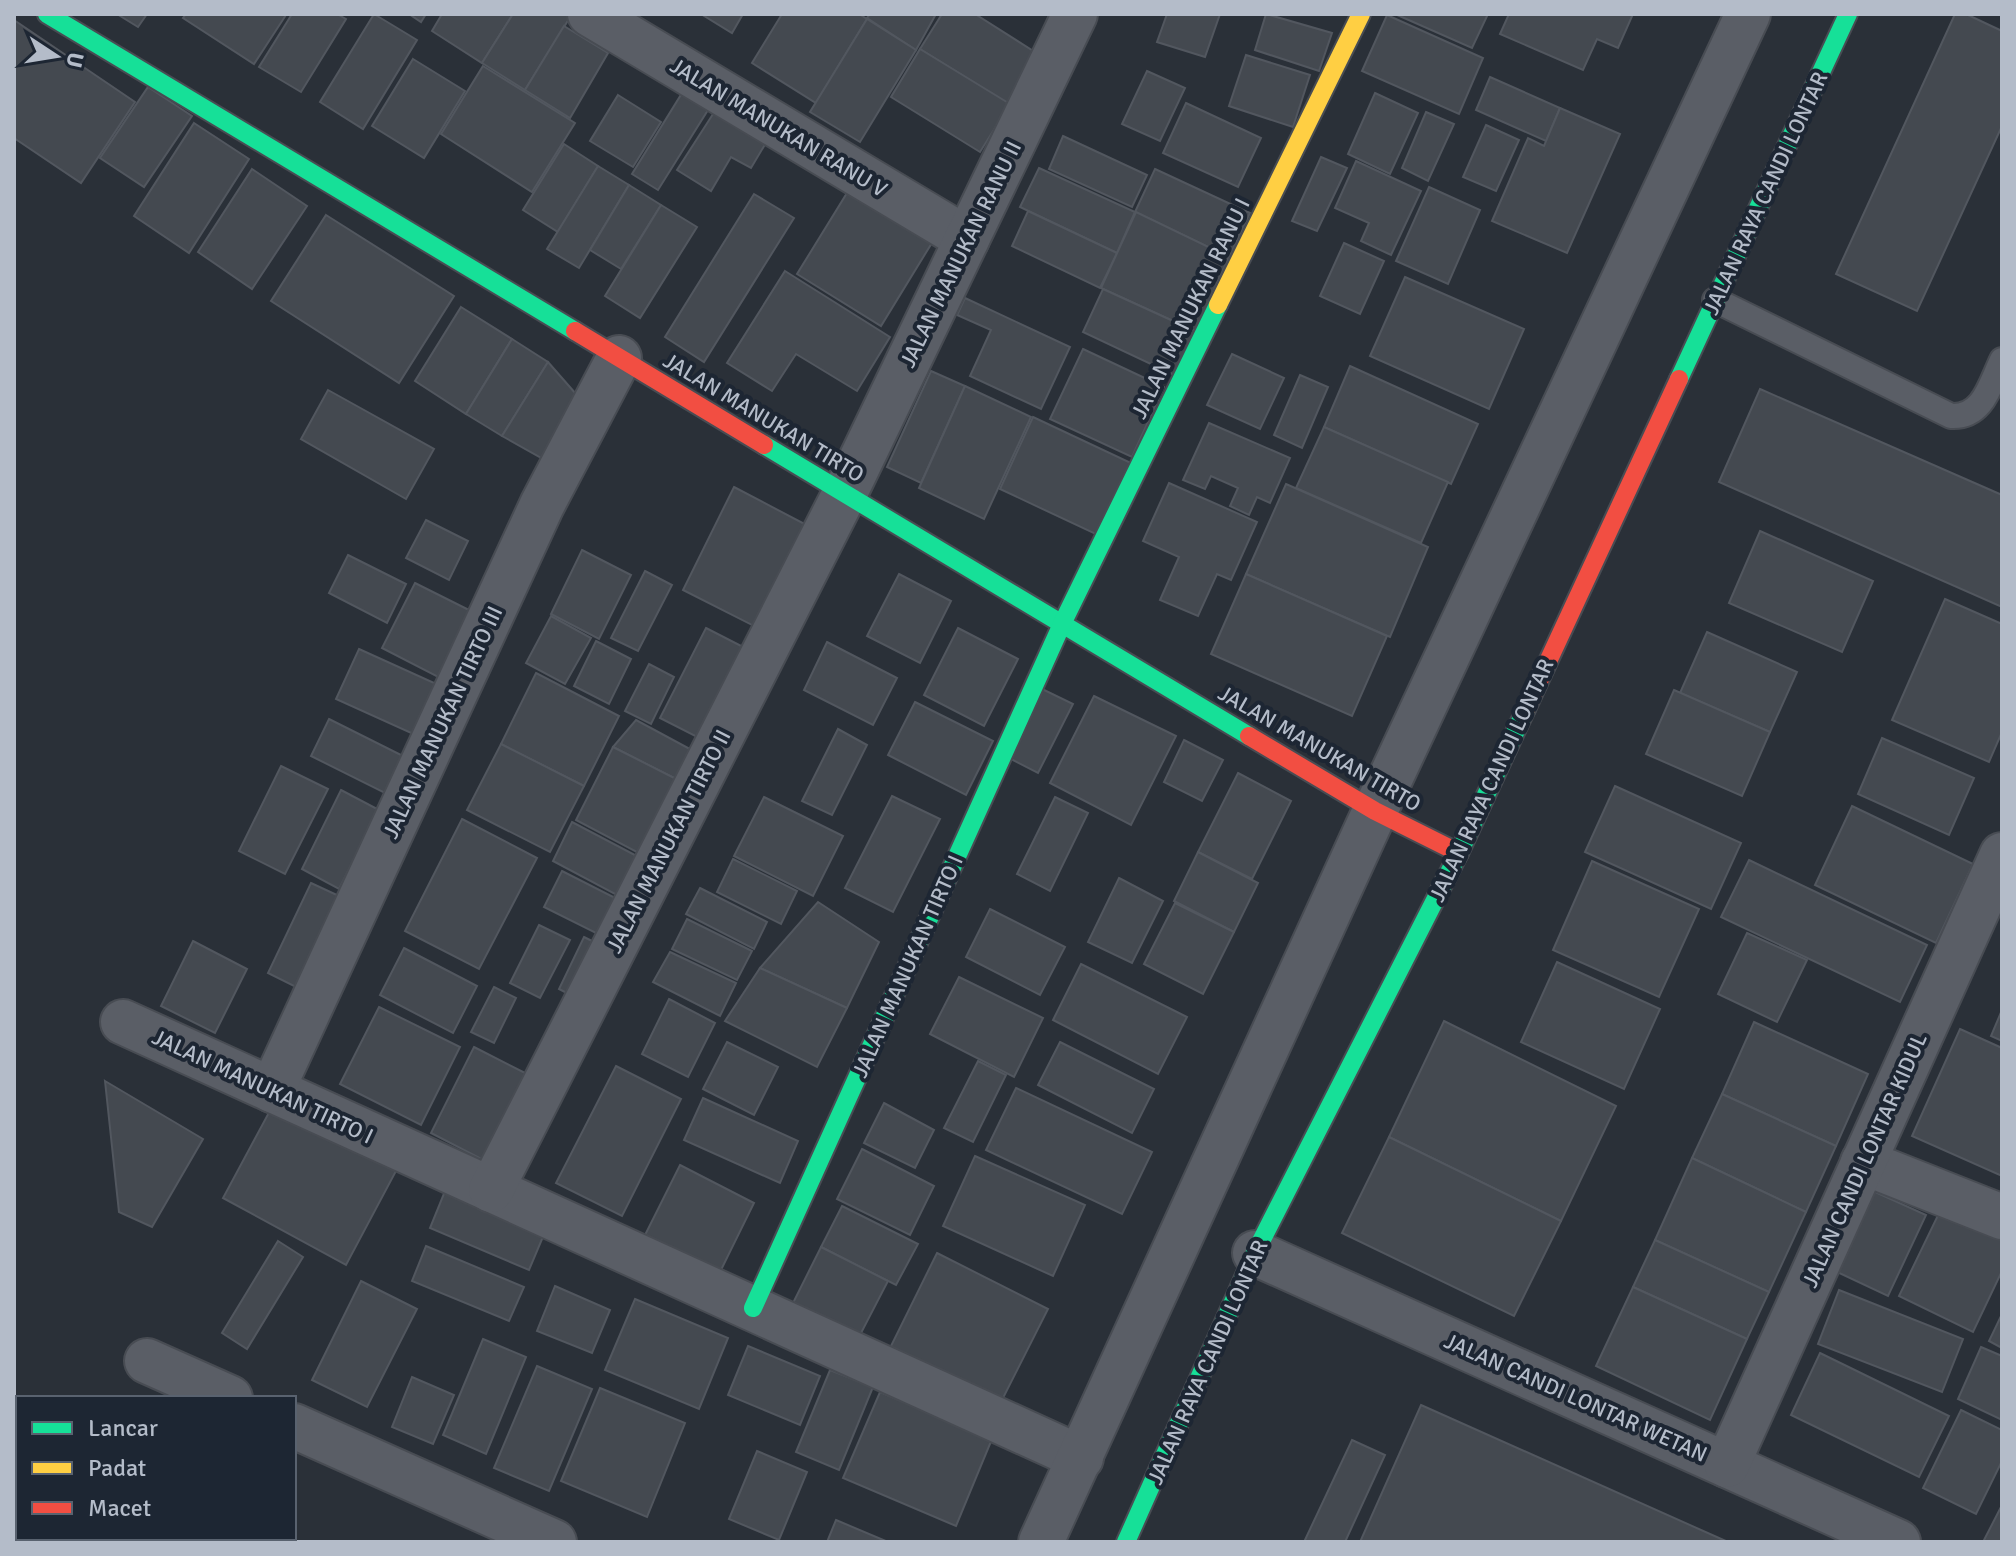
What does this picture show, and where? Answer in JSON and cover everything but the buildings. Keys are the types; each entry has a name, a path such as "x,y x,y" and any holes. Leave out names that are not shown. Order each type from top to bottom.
{"street":[{"name":"JALAN MANUKAN TIRTO","path":"47,14 1375,811 1459,853"},
{"name":"JALAN MANUKAN RANU V","path":"590,14 967,239"},
{"name":"JALAN MANUKAN RANU II","path":"845,493 1075,14"},
{"name":"JALAN MANUKAN RANU I","path":"1062,624 1361,14"},
{"path":"1041,1542 1375,811 1748,14"},
{"name":"JALAN RAYA CANDI LONTAR","path":"1126,1542 1255,1253 1459,853 1848,14"},
{"name":"JALAN MANUKAN TIRTO III","path":"272,1090 542,505 619,358"},
{"name":"JALAN MANUKAN TIRTO II","path":"491,1190 845,493"},
{"name":"JALAN MANUKAN TIRTO I","path":"753,1308 1062,624"},
{"name":"JALAN CANDI LONTAR KIDUL","path":"1727,1465 2002,855"},
{"name":"JALAN MANUKAN TIRTO I","path":"123,1022 1081,1458"},
{"path":"1863,1162 2002,1217"},
{"name":"JALAN CANDI LONTAR WETAN","path":"1255,1253 1898,1542"},
{"path":"147,1361 226,1396"},
{"path":"296,1427 554,1542"}],"lane":[{"path":"1715,300 1951,416 1964,417 1978,408 2002,360"}],"traffic: fast":[{"path":"47,14 575,331"},
{"path":"1679,379 1848,14"},
{"path":"753,1308 1062,624 1218,305"},
{"path":"764,445 1249,736"},
{"path":"1126,1542 1255,1253 1459,853 1526,709"}],"traffic: slow":[{"path":"1218,305 1361,14"}],"traffic: jam":[{"path":"575,331 764,445"},
{"path":"1526,709 1679,379"},
{"path":"1249,736 1375,811 1459,853"}]}
